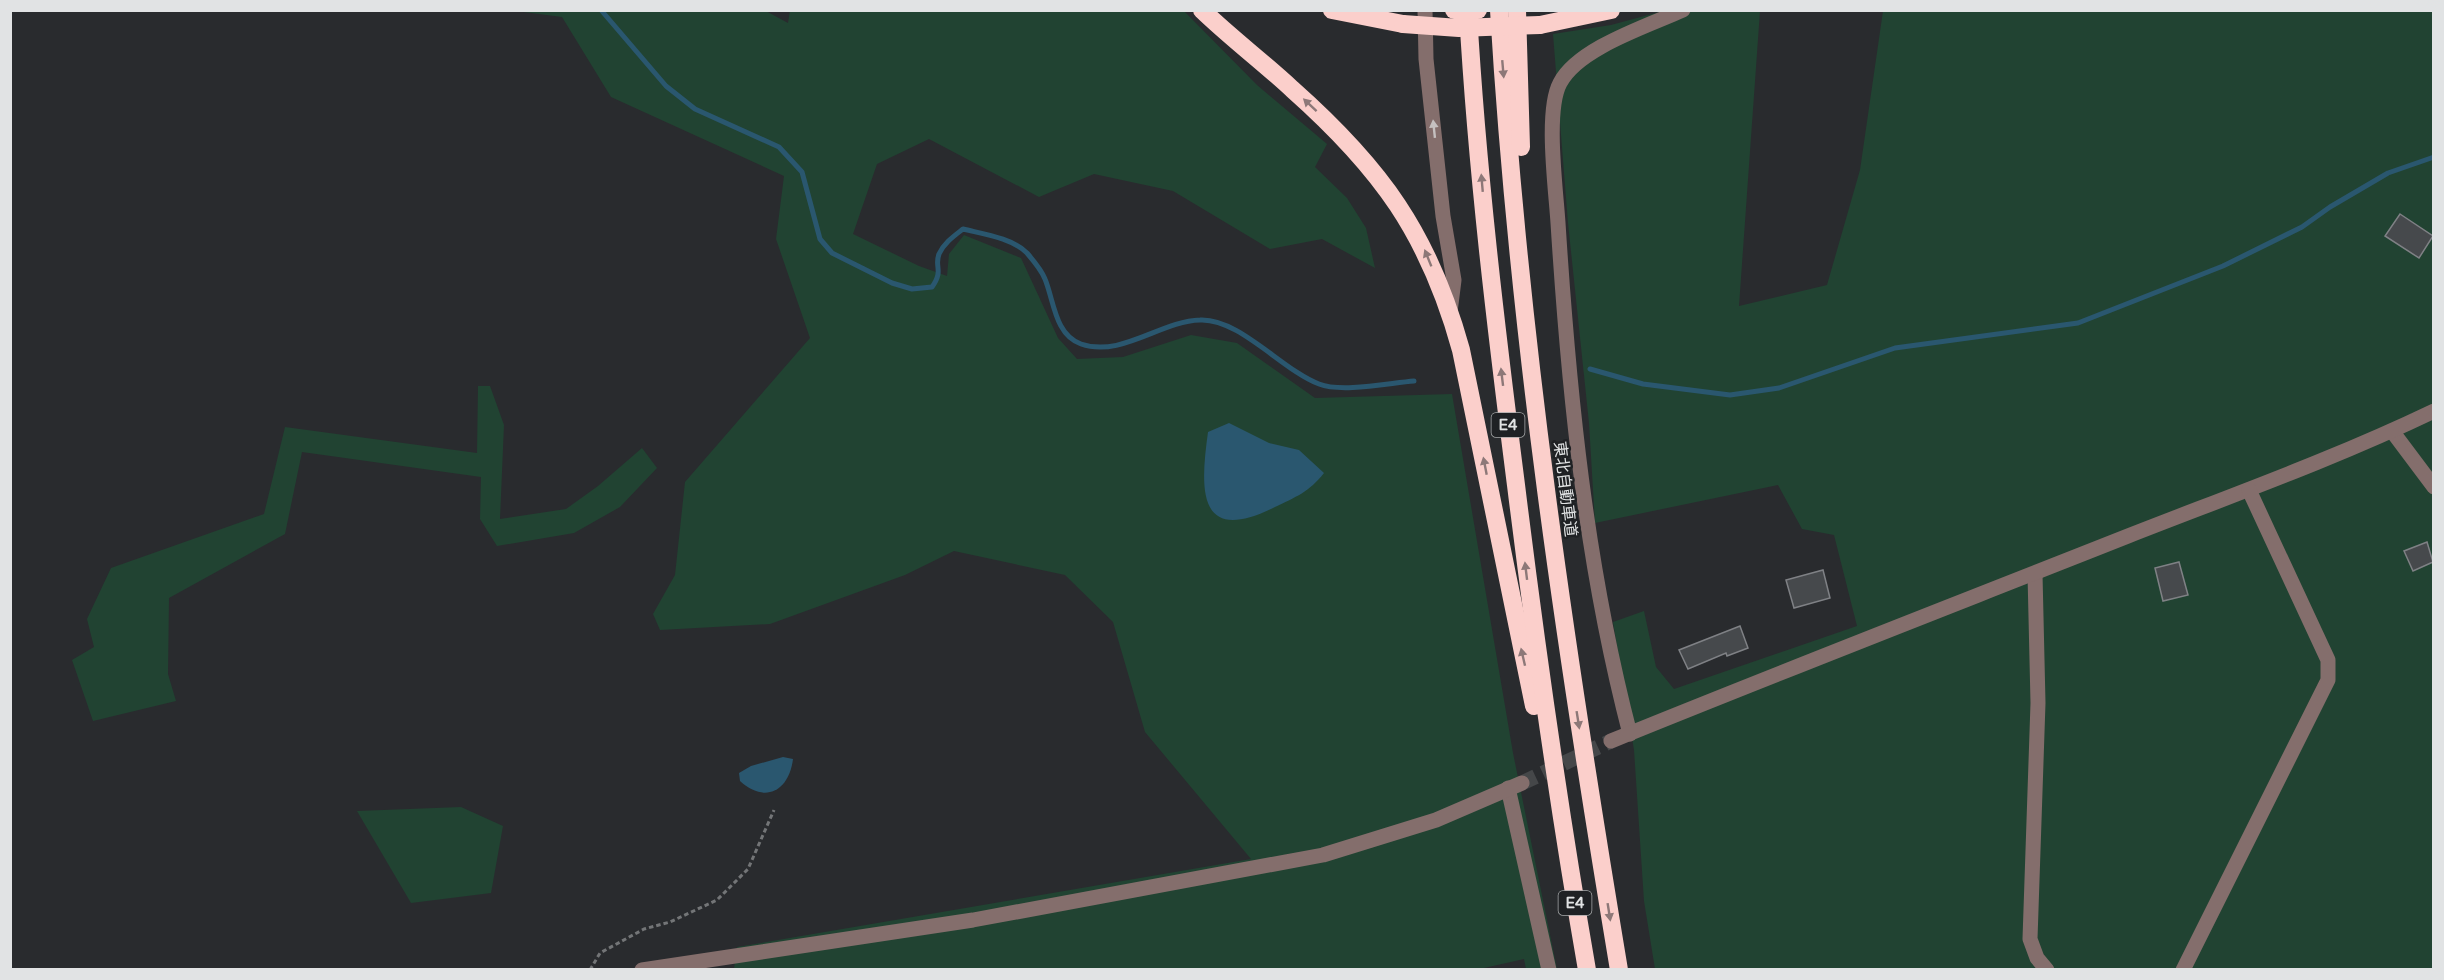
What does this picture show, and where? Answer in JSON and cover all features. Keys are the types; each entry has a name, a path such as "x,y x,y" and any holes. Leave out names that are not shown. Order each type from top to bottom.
{"highway":[{"path":"1202,10 1342,136 1387,187 1424,246 1450,312 1473,404 1510,601 1564,837"},
{"path":"1332,10 1403,24 1459,28 1540,24 1611,10"},
{"path":"1454,10 1478,10"},
{"name":"E4","path":"1468,10 1493,312 1529,595 1564,837 1587,969"},
{"name":"東北自動車道","path":"1499,10 1525,308 1572,683 1619,969"},
{"path":"1517,10 1525,308"}],"street":[{"path":"1425,10 1426,58 1443,216 1454,280 1450,312"},
{"path":"1630,734 1600,608 1573,421 1555,175 1554,100 1560,82 1596,49 1683,10"},
{"path":"1611,741 1998,586 2035,574 2249,490 2392,431 2433,411"},
{"path":"2392,431 2433,487"},
{"path":"2183,969 2328,680 2328,660 2249,490"},
{"path":"2035,574 2038,703 2030,939 2037,958 2047,969"},
{"path":"642,969 973,920 1323,855 1436,820 1515,786 1549,969"}],"path":[{"path":"590,969 600,953 644,929 670,921 717,900 748,868 774,810"}],"green space":[{"path":"764,10 788,23 790,10 1184,11 1257,85 1327,144 1315,167 1347,198 1366,228 1375,268 1322,239 1270,249 1173,191 1094,174 1039,197 929,139 877,164 853,234 919,266 947,276 949,254 964,235 1021,258 1058,338 1077,359 1123,357 1191,335 1237,343 1315,398 1452,394 1513,753 1557,969 1526,969 1524,959 1475,970 734,969 737,947 1251,859 1145,732 1113,622 1065,575 954,551 905,575 770,624 660,630 653,614 675,575 685,482 810,338 776,239 784,176 611,97 562,17 516,11"},
{"path":"1663,11 1760,11 1739,306 1827,285 1860,170 1883,11 2433,11 2433,969 1655,969 1644,901 1634,750 1613,622 1644,611 1656,667 1674,689 1857,626 1834,535 1802,529 1778,485 1595,523 1589,423 1568,223 1553,34 1611,25"},
{"path":"478,386 490,386 504,425 500,519 566,509 598,486 642,448 657,468 620,507 574,533 497,546 480,519 481,477 302,452 285,534 169,598 168,674 176,701 93,721 72,660 94,647 87,619 111,568 264,514 285,427 477,453"},
{"path":"461,807 503,826 491,893 411,903 357,811"}],"water":[{"path":"1229,423 1269,443 1299,450 1324,473 1302,493 1275,507 1249,517 1230,520 1217,516 1209,506 1205,492 1205,453 1208,432"},
{"path":"783,757 793,759 791,770 787,779 774,791 758,792 740,781 739,773 751,766"}],"building":[{"path":"2400,214 2433,236 2419,258 2385,236"},
{"path":"2427,542 2433,562 2413,571 2404,551"},
{"path":"2179,562 2188,595 2163,601 2155,568"},
{"path":"1823,570 1830,598 1794,608 1786,580"},
{"path":"1740,626 1748,648 1727,656 1726,653 1688,669 1679,650"}],"waterway":[{"path":"601,10 666,86 695,109 779,147 802,172 820,239 832,253 892,283 912,289 932,287 938,273 938,258 941,250 963,229 1005,240 1027,253 1044,276 1061,325 1072,340 1081,344 1096,347 1126,343 1171,326 1200,320 1230,327 1290,368 1329,387 1353,388 1414,381"},
{"path":"1590,369 1643,384 1730,395 1779,388 1895,348 2078,323 2223,266 2302,227 2330,207 2388,173 2434,157"}],"tunnel":[{"path":"1522,783 1611,741"}]}
